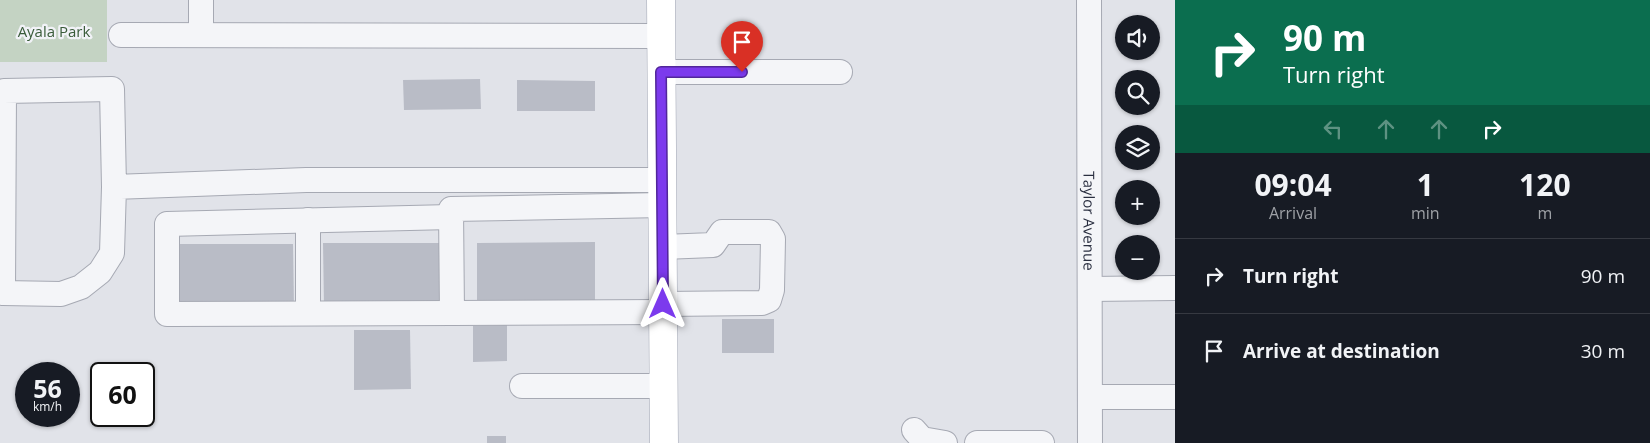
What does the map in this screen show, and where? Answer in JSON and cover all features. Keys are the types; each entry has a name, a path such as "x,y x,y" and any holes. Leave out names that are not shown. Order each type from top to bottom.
{"main road":[{"path":"661,0 664,443"}],"street":[{"path":"201,0 202,34"},
{"name":"Taylor Avenue","path":"1089,0 1090,443"},
{"path":"121,35 661,36"},
{"path":"661,72 840,72"},
{"path":"112,89 114,187 112,253 100,272 81,287 61,294 3,293 4,92 112,89"},
{"path":"114,187 306,180 662,193"},
{"path":"452,313 451,209 662,193"},
{"path":"451,217 166,224 166,314 452,313 663,308 762,303 769,300 772,290 773,239 770,232 722,232 713,244 663,247"},
{"path":"308,220 308,313"},
{"path":"1090,289 1175,288"},
{"path":"522,386 664,386"},
{"path":"1090,397 1175,397"},
{"path":"914,430 922,439 945,443"},
{"path":"977,443 1042,443"}],"green space":[{"name":"Ayala Park","path":"0,0 107,0 107,62 0,62"}],"building":[{"path":"480,79 481,109 404,110 403,80"},
{"path":"517,80 595,81 595,111 517,111"},
{"path":"595,242 595,306 477,306 477,243"},
{"path":"323,243 441,243 442,307 324,307"},
{"path":"175,244 293,244 294,308 176,308"},
{"path":"722,319 774,319 774,353 722,353"},
{"path":"507,325 507,361 473,362 473,326"},
{"path":"354,330 410,330 411,389 354,390"},
{"path":"487,436 506,436 506,443 487,443"}],"route":[{"path":"663,304 661,72 742,72"}]}
